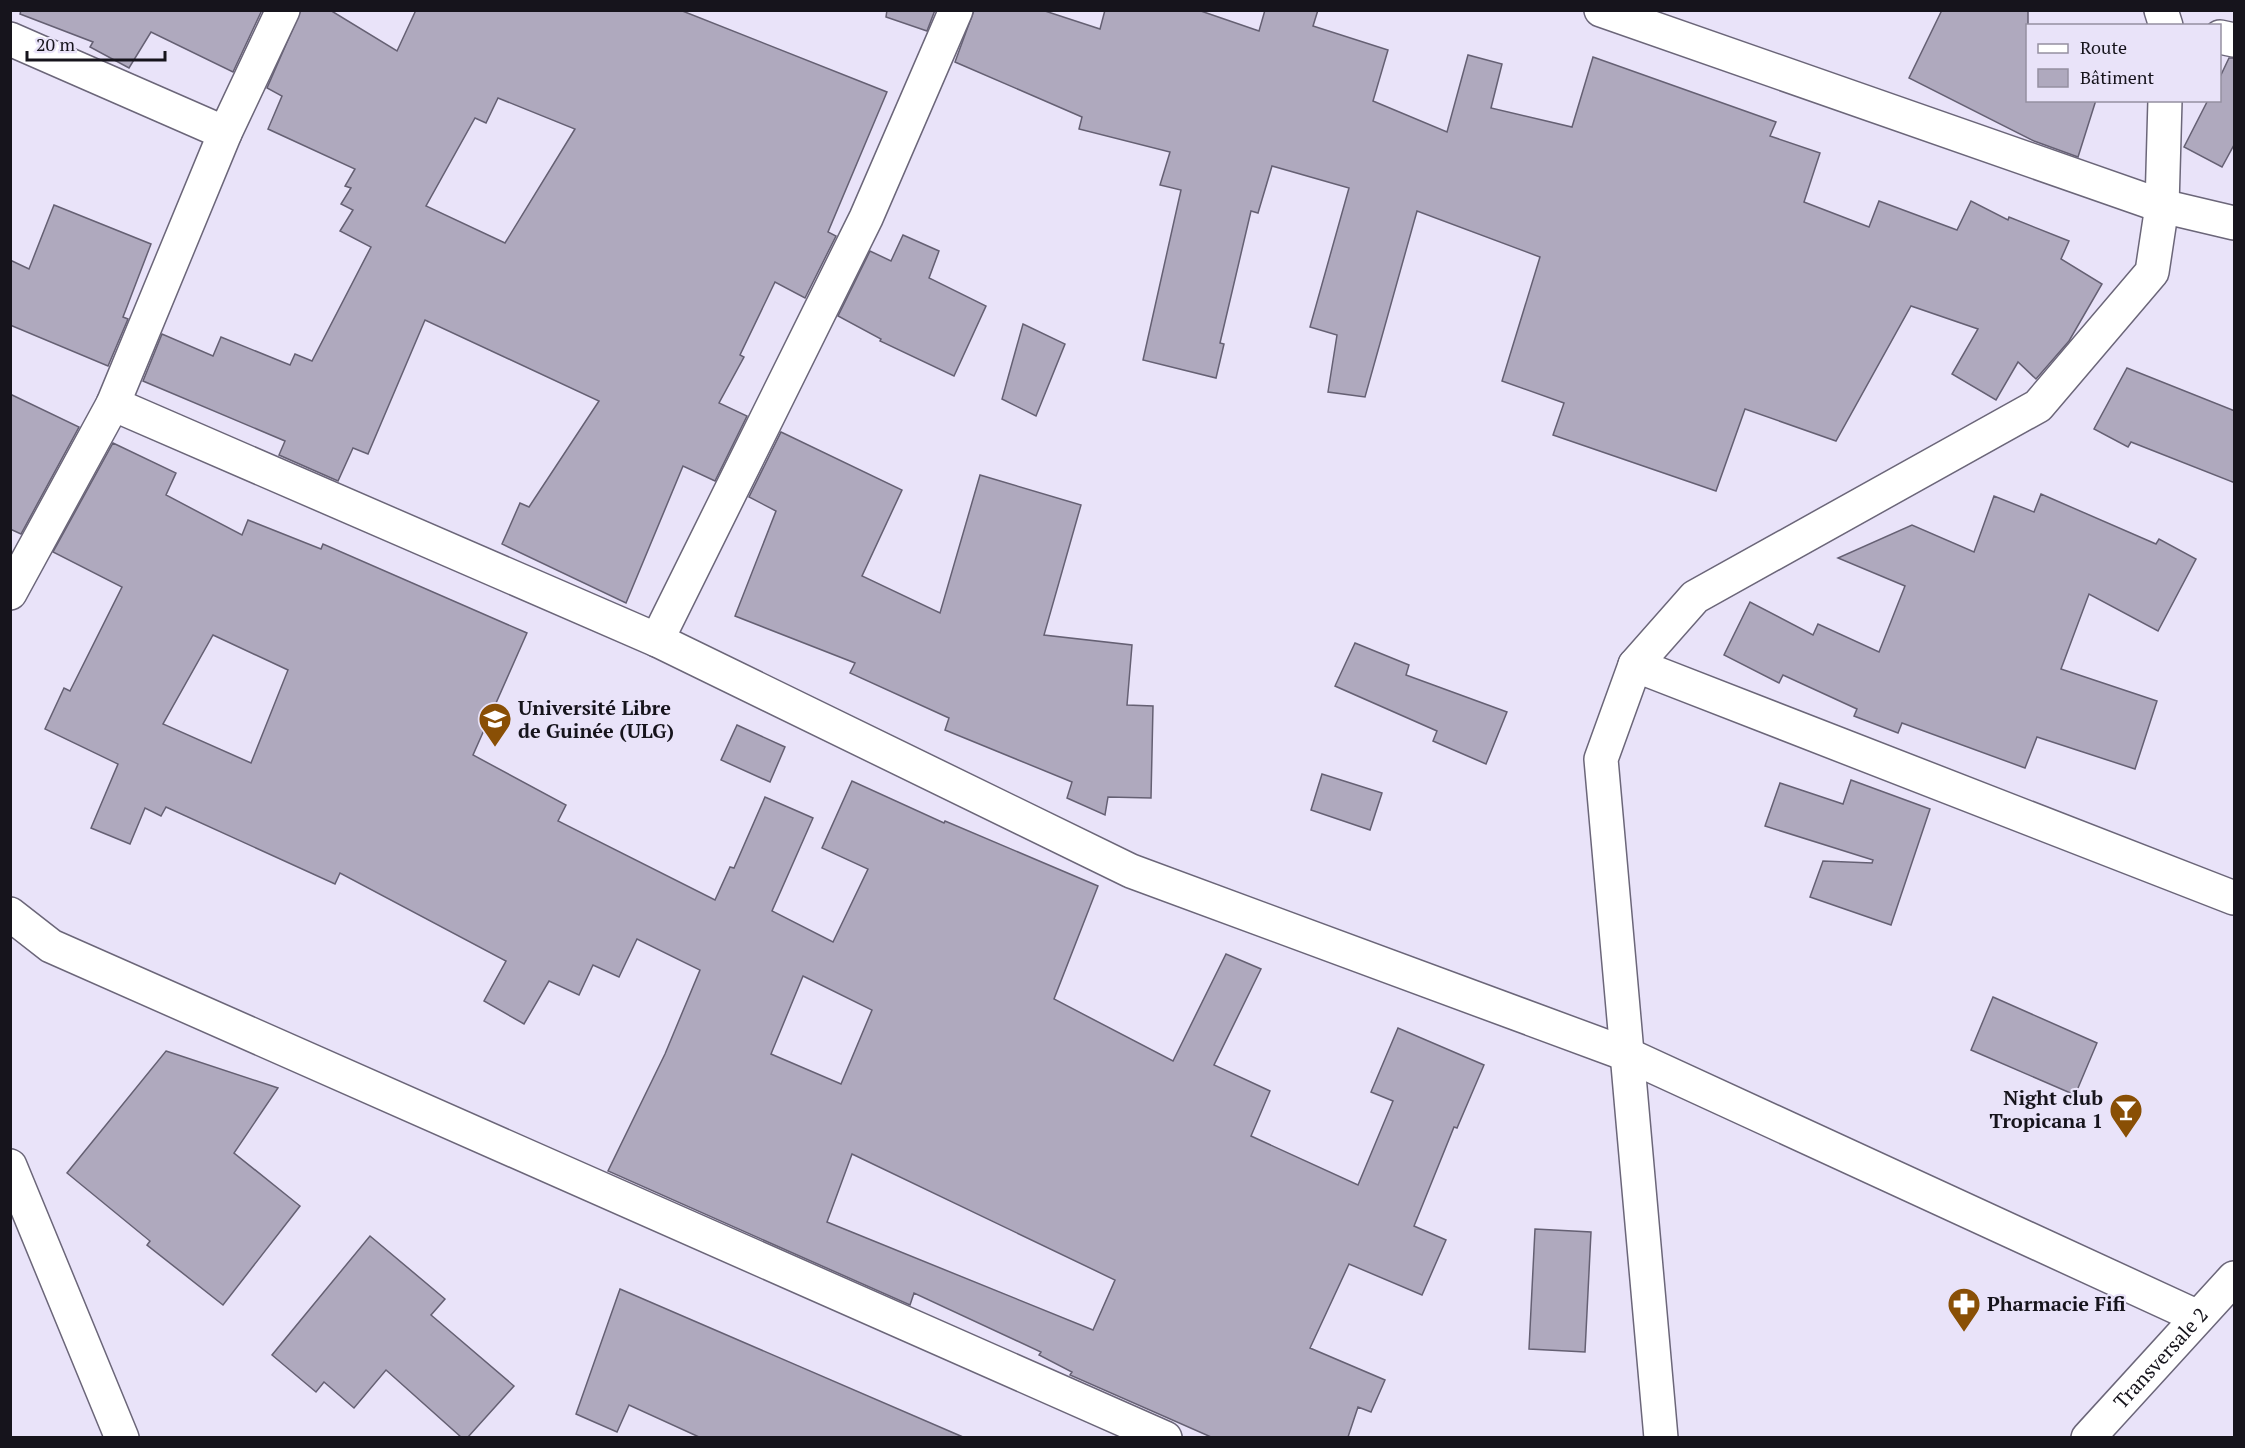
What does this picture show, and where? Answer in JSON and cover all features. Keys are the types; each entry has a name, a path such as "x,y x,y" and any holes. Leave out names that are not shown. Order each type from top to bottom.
{"street":[{"path":"10,593 113,404 225,133 283,10"},
{"path":"657,640 866,218 956,10"},
{"path":"1601,10 2162,206 2235,223"},
{"path":"10,39 225,133"},
{"path":"1661,1437 1601,759 1635,665 1695,597 2038,406 2152,272 2162,206 2165,102"},
{"path":"113,404 657,640 1131,871 1626,1054 2221,1300"},
{"path":"1635,665 2235,898"},
{"path":"10,914 51,946 1165,1437"},
{"path":"10,1166 122,1437"},
{"name":"Transversale 2","path":"2088,1437 2221,1300"}],"building":[{"path":"21,10 262,10 233,72 151,32 129,68 90,47 93,42 20,14"},
{"path":"301,10 330,10 397,51 416,10 680,10 887,92 828,232 836,236 805,298 775,282 740,355 744,357 719,403 747,416 715,481 683,466 626,603 502,544 520,503 529,507 599,401 425,320 368,454 353,448 338,481 279,455 285,441 143,381 162,334 213,356 221,337 290,365 295,354 312,361 371,247 340,231 353,210 341,204 351,188 345,186 355,169 268,129 282,96 267,88","holes":["498,98 575,129 505,243 426,206 475,118 486,123"]},
{"path":"887,10 935,10 927,31 886,17"},
{"path":"974,10 1042,10 1100,29 1105,10 1198,10 1259,31 1265,10 1318,10 1313,26 1388,50 1373,101 1447,132 1468,55 1502,64 1491,108 1572,127 1593,57 1776,122 1770,136 1820,153 1804,202 1869,227 1879,201 1957,230 1971,201 2008,220 2009,217 2069,241 2061,259 2102,284 2069,341 2036,379 2018,362 1996,400 1952,374 1978,329 1911,306 1836,441 1745,409 1716,491 1553,435 1564,403 1502,381 1540,257 1417,211 1365,397 1328,392 1337,335 1310,327 1349,188 1272,166 1258,213 1251,211 1220,343 1224,344 1216,378 1143,360 1181,190 1160,185 1170,152 1079,129 1082,117 955,62"},
{"path":"1942,10 2028,10 2026,102 2095,102 2078,157 2034,141 1909,78"},
{"path":"2229,58 2235,58 2235,143 2222,167 2184,147 2207,102 2221,102 2221,75"},
{"path":"54,205 151,244 123,317 128,319 108,366 10,325 10,260 29,269"},
{"path":"903,235 939,251 929,278 986,306 954,376 880,341 881,339 838,316 870,251 891,261"},
{"path":"1023,324 1065,344 1036,416 1002,399"},
{"path":"2127,368 2235,411 2235,483 2131,442 2128,447 2094,429"},
{"path":"10,394 79,427 21,534 10,529"},
{"path":"781,432 902,490 862,576 940,613 980,475 1081,505 1044,635 1132,645 1127,705 1153,706 1151,798 1108,797 1105,815 1067,798 1072,782 945,730 949,718 850,673 855,663 735,616 776,511 749,497"},
{"path":"113,443 176,473 166,495 242,535 248,520 321,549 323,544 527,633 473,755 566,805 558,821 715,900 730,867 734,868 765,797 813,818 772,911 833,942 868,869 822,848 852,781 944,823 945,821 1098,886 1054,999 1173,1061 1226,954 1261,969 1214,1065 1270,1091 1251,1136 1358,1185 1393,1101 1371,1092 1398,1028 1484,1065 1457,1128 1454,1127 1414,1226 1446,1240 1422,1295 1349,1264 1310,1348 1385,1380 1371,1412 1358,1407 1348,1437 1211,1437 1070,1375 1072,1372 1039,1355 1041,1352 914,1293 910,1305 608,1171 665,1054 700,970 637,939 619,977 593,965 579,995 549,981 524,1024 484,1001 506,961 340,873 335,884 166,807 161,816 145,808 130,844 91,828 118,764 45,729 64,688 70,691 122,587 53,552","holes":["213,635 288,670 251,763 163,724","803,976 872,1010 841,1084 771,1054","852,1154 1115,1280 1093,1330 827,1222"]},
{"path":"2041,494 2156,544 2159,539 2196,559 2158,631 2089,594 2061,669 2157,701 2135,769 2037,737 2025,768 1902,723 1898,733 1854,716 1857,709 1783,675 1779,683 1724,655 1750,602 1813,635 1818,624 1879,652 1905,586 1838,558 1912,525 1974,552 1994,496 2034,512"},
{"path":"1355,643 1409,665 1406,675 1507,712 1486,764 1433,741 1437,731 1335,686"},
{"path":"737,725 785,747 770,782 721,760"},
{"path":"1322,774 1382,793 1370,830 1311,810"},
{"path":"1851,780 1930,809 1891,925 1810,897 1823,861 1872,863 1873,860 1765,826 1780,783 1843,804"},
{"path":"1993,997 2097,1043 2075,1095 1971,1050"},
{"path":"166,1051 278,1088 234,1153 300,1206 223,1305 147,1245 150,1241 67,1173"},
{"path":"1535,1229 1591,1232 1585,1352 1529,1349"},
{"path":"370,1236 445,1299 431,1315 514,1386 468,1437 461,1437 386,1370 354,1408 324,1382 316,1392 272,1355"},
{"path":"620,1289 963,1437 699,1437 629,1405 617,1432 576,1414"}],"place":[{"name":"Université Libre de Guinée (ULG)","path":"495,748"},
{"name":"Night club Tropicana 1","path":"2126,1139"},
{"name":"Pharmacie Fifi","path":"1964,1333"}]}
